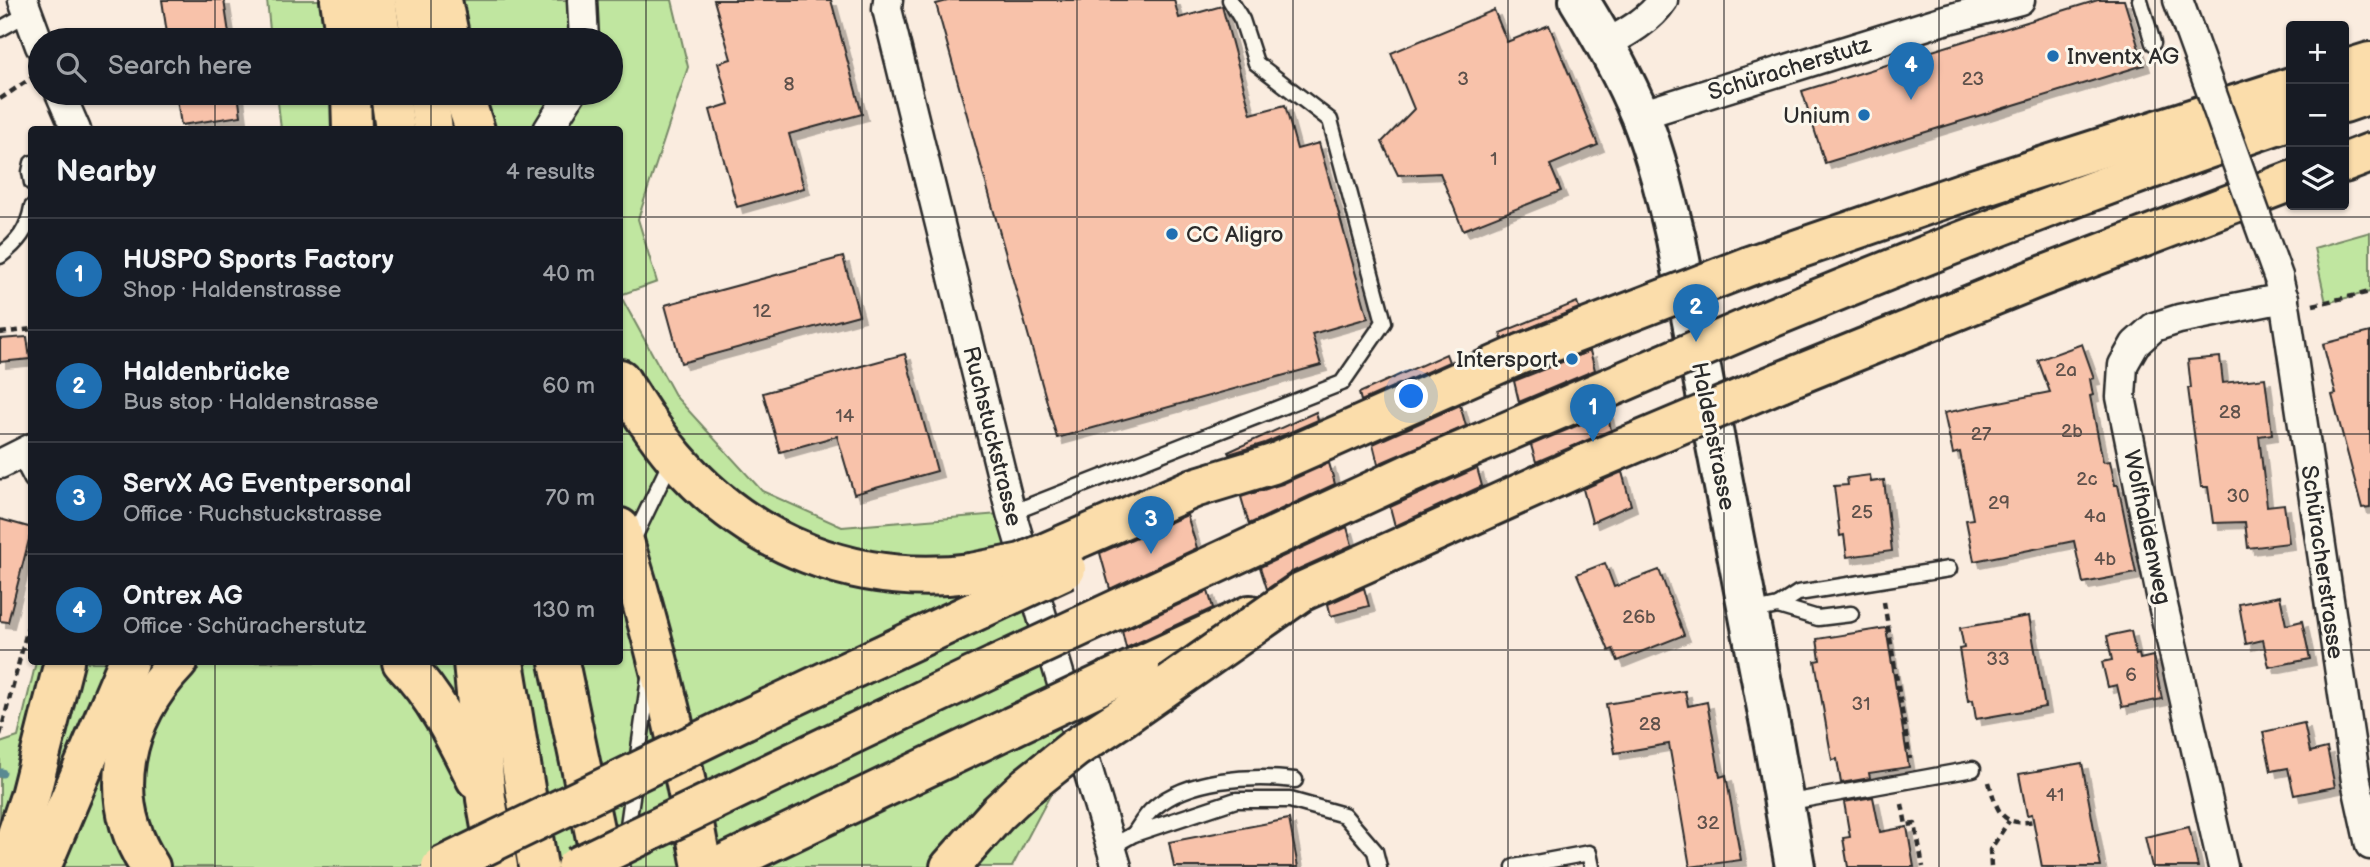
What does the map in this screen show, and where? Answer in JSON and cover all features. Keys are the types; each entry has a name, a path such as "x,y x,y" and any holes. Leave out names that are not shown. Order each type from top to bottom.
{"highway":[{"path":"340,0 344,28"},
{"path":"376,0 381,28"},
{"path":"414,0 419,28"},
{"path":"442,0 448,28"},
{"path":"2349,68 2370,62"},
{"path":"623,383 673,456 708,491 740,517 783,544 849,568 895,576 971,573 1022,563 1194,488 1273,464 1521,354 1749,266 1969,190 2286,89"},
{"path":"2349,101 2370,94"},
{"path":"351,105 352,126"},
{"path":"392,105 394,126"},
{"path":"430,105 432,126"},
{"path":"467,105 474,126"},
{"path":"576,867 995,666 1411,473 1764,321 2014,220 2182,157 2286,122"},
{"path":"2349,161 2370,153"},
{"path":"718,867 1301,592 1563,474 2037,278 2286,183"},
{"path":"440,867 744,720 1203,508 1273,464"},
{"path":"623,540 654,643 688,786 702,867"},
{"path":"950,867 971,841 1027,786 1075,748 1301,592"},
{"path":"6,867 30,796 63,665"},
{"path":"40,867 127,665"},
{"path":"150,867 139,849 127,816 126,761 140,713 163,678 175,665"},
{"path":"405,665 445,717 485,799"},
{"path":"473,665 485,799 498,867"},
{"path":"504,665 538,867"},
{"path":"560,665 602,867"}],"street":[{"path":"582,0 583,28"},
{"name":"Ruchstuckstrasse","path":"888,0 887,9 1011,513 1121,849"},
{"name":"Haldenstrasse","path":"1578,0 1606,44 1640,115 1661,178 1763,609 1784,803 1795,867"},
{"path":"1606,44 1648,16 1663,0"},
{"name":"Schüracherstutz","path":"1640,115 1941,21 2020,0"},
{"path":"2178,0 2283,296"},
{"path":"25,7 33,28"},
{"path":"64,105 70,124"},
{"name":"Schüracherstrasse","path":"2283,296 2356,781 2370,845"},
{"name":"Wolfhaldenweg","path":"2223,867 2121,397 2123,365 2135,344 2154,327 2283,296"}],"lane":[{"path":"1011,513 1342,383 1384,322 1330,120 1256,63 1242,20 1230,0"},
{"path":"2140,0 2153,43"},
{"path":"0,29 25,7"},
{"path":"0,256 18,242 28,224"},
{"path":"17,456 28,474"},
{"path":"623,540 673,456"},
{"path":"1763,609 1798,593 1949,569"},
{"path":"1763,609 1818,618 1851,614"},
{"path":"621,867 654,643"},
{"path":"1784,803 1973,769"},
{"path":"1121,849 1153,809 1195,788 1226,780 1259,776 1295,780"},
{"path":"1121,849 1236,800 1290,800 1344,815 1376,851 1378,867"},
{"path":"1514,867 1591,860"}],"path":[{"path":"0,99 28,81"},
{"path":"2283,296 2370,292"},
{"path":"0,333 28,329"},
{"path":"1880,580 1910,756"},
{"path":"0,734 28,627"},
{"path":"1973,769 1987,778 1996,807 2009,821 2015,824 2034,821"},
{"path":"1898,782 1906,825 1915,824 1923,867"},
{"path":"1991,867 1990,850 2009,821"}],"green space":[{"path":"267,0 672,0 688,67 638,219 657,282 623,294 623,126 281,126 278,105 623,105 623,28 270,28"},
{"path":"2370,232 2370,292 2326,303 2314,248"},
{"path":"623,300 676,397 762,491 842,527 1011,513 1075,748 1012,867 0,867 0,743 18,737 35,665 623,665"}],"building":[{"path":"162,0 224,0 228,28 166,28"},
{"path":"714,0 831,0 862,114 789,134 804,188 737,207 710,110 729,104 718,63 731,59"},
{"name":"CC Aligro","path":"951,0 1174,0 1179,18 1222,6 1251,114 1285,105 1297,149 1319,143 1368,318 1312,334 1321,365 1057,438 936,4"},
{"path":"2098,0 2124,0 2144,65 1825,163 1802,91"},
{"path":"1494,10 1507,42 1549,25 1598,145 1550,165 1561,191 1463,230 1440,173 1398,175 1382,142 1414,109 1391,53"},
{"path":"178,105 240,105 241,116 181,125"},
{"path":"843,257 859,315 681,363 665,305"},
{"path":"1577,302 1579,308 1502,339 1500,333"},
{"path":"2370,332 2370,507 2362,508 2332,395 2336,394 2323,344"},
{"path":"27,337 28,359 0,362 0,339"},
{"path":"2082,344 2094,378 2090,379 2093,395 2090,396 2103,462 2110,461 2115,485 2118,485 2136,573 2083,583 2074,541 1974,561 1966,520 1973,519 1960,452 1953,454 1944,413 2050,392 2038,360"},
{"path":"1590,351 1595,370 1519,402 1514,381"},
{"path":"905,354 937,471 854,494 837,436 780,452 763,393"},
{"path":"1446,354 1449,362 1361,401 1359,393"},
{"path":"2220,357 2223,383 2265,378 2272,434 2259,436 2267,506 2284,504 2289,543 2248,548 2245,522 2213,523 2208,487 2201,487 2188,388 2191,388 2188,360"},
{"path":"1460,405 1466,426 1378,464 1373,444"},
{"path":"1316,412 1318,420 1265,443 1229,454 1228,452"},
{"path":"1607,413 1611,430 1536,462 1531,445"},
{"path":"1329,463 1335,484 1249,524 1241,497 1282,484"},
{"path":"1477,468 1482,486 1395,526 1390,507"},
{"path":"1622,472 1631,505 1592,522 1583,489"},
{"path":"1870,475 1871,482 1884,480 1892,551 1847,557 1844,535 1840,536 1834,486 1848,485 1847,478"},
{"path":"1187,515 1197,548 1110,589 1100,553"},
{"path":"0,519 28,527 28,544 8,622 0,621"},
{"path":"1347,527 1352,545 1292,572 1267,589 1260,567"},
{"path":"1605,563 1614,587 1659,570 1684,635 1618,661 1613,649 1609,651 1577,574"},
{"path":"1364,588 1369,606 1331,616 1328,604"},
{"path":"1208,591 1213,608 1126,648 1122,631"},
{"path":"2280,596 2286,625 2302,621 2310,659 2269,667 2263,640 2246,644 2239,604"},
{"path":"2029,616 2045,707 1976,719 1973,700 1968,701 1959,649 1964,648 1960,628"},
{"path":"1886,628 1909,767 1869,773 1870,778 1841,783 1837,759 1832,760 1815,661 1820,660 1817,639"},
{"path":"2131,631 2136,655 2139,654 2140,659 2153,656 2162,699 2122,707 2117,685 2108,687 2102,662 2112,660 2107,636"},
{"path":"1685,691 1688,706 1707,702 1720,777 1726,775 1741,860 1690,867 1669,744 1615,753 1606,704"},
{"path":"2304,723 2310,752 2327,748 2335,787 2294,795 2288,768 2271,771 2263,732"},
{"path":"2082,763 2101,867 2042,867 2032,814 2027,815 2019,774"},
{"path":"1873,797 1880,832 1907,827 1914,867 1848,867 1843,838 1850,837 1844,802"},
{"path":"1289,819 1298,867 1174,867 1169,842"},
{"path":"2189,827 2198,867 2152,867 2145,837"}],"place":[{"name":"Inventx AG","path":"2053,56"},
{"name":"Ontrex AG","path":"1911,100"},
{"name":"Unium","path":"1864,115"},
{"name":"CC Aligro","path":"1172,234"},
{"name":"Haldenbrücke","path":"1696,342"},
{"name":"Intersport","path":"1572,359"},
{"name":"HUSPO Sports Factory","path":"1593,442"},
{"name":"ServX AG Eventpersonal","path":"1151,554"}]}
